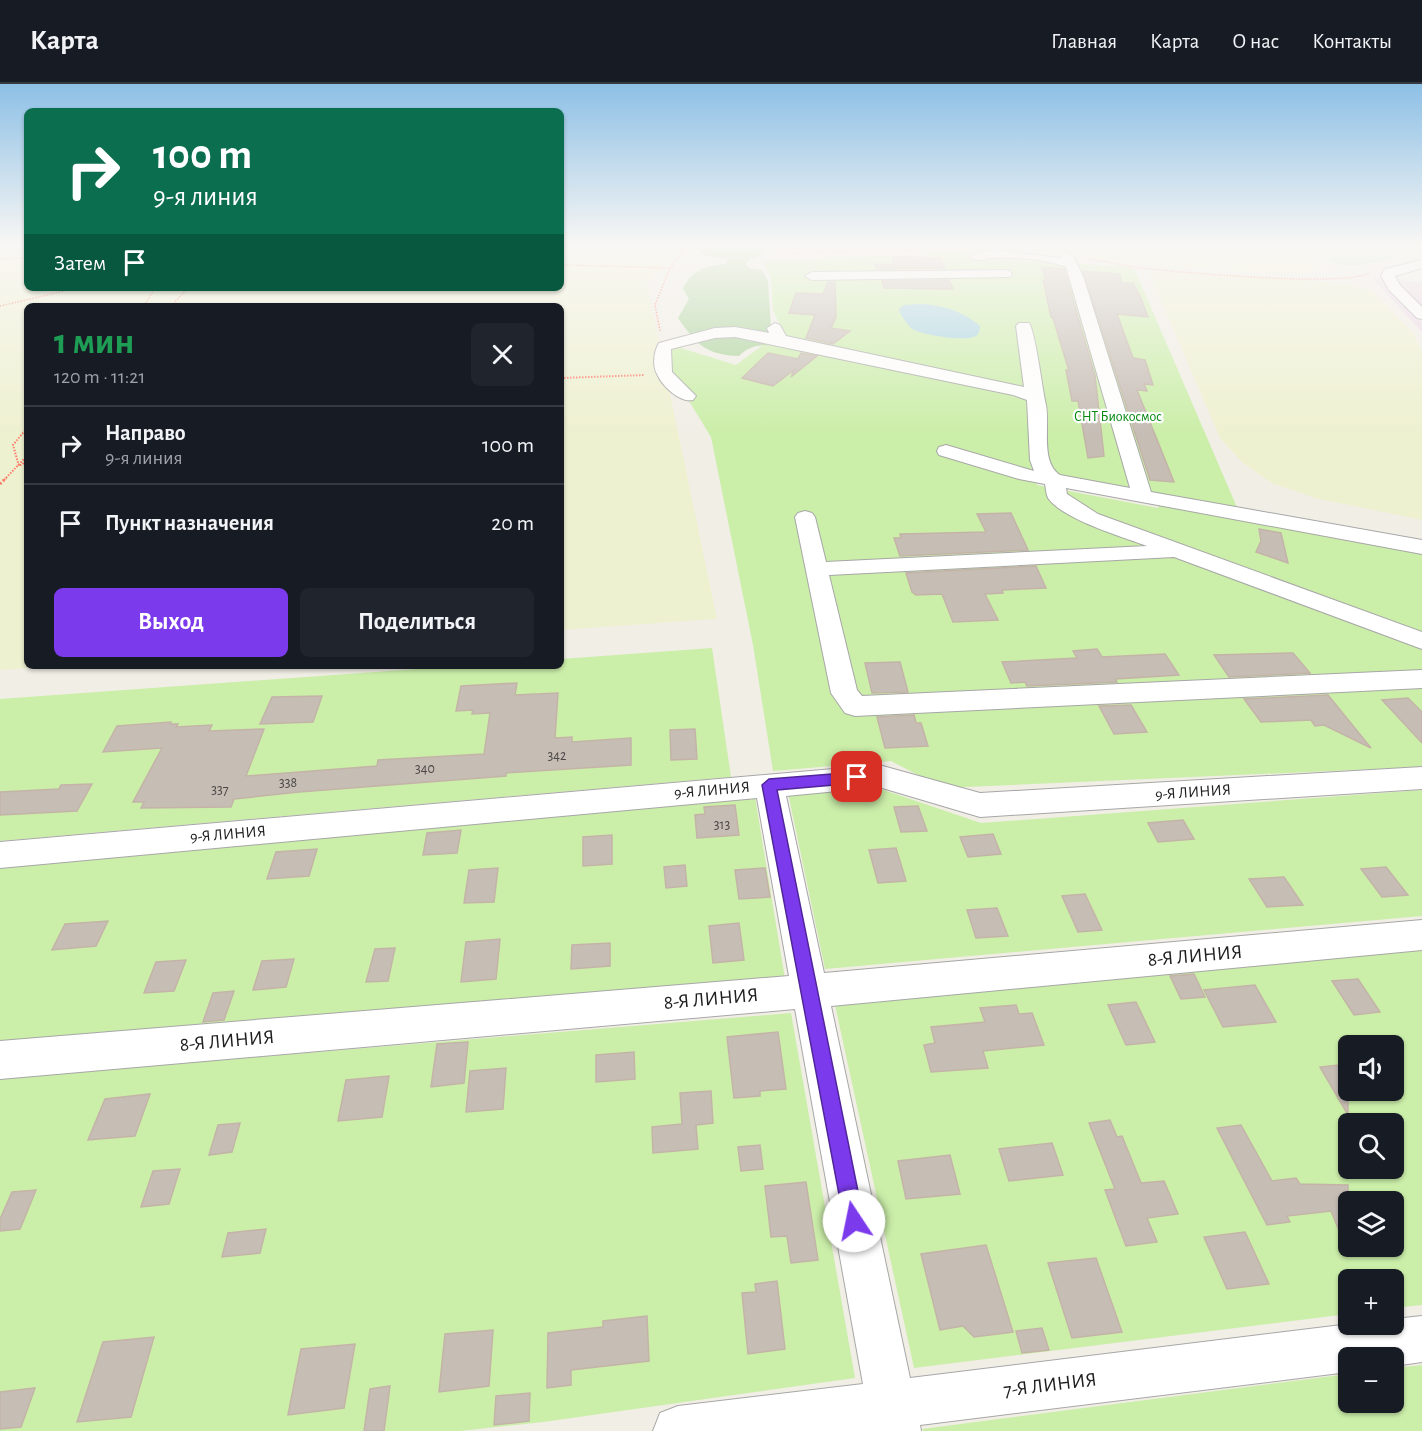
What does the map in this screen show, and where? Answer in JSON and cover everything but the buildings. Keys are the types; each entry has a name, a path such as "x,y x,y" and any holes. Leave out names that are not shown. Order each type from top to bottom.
{"street":[{"path":"1084,309 1142,495"},
{"path":"1024,326 1034,397 1037,404 1040,460 1045,474 1054,480 1058,496 1076,510 1179,551 1422,641"},
{"path":"687,396 664,374 662,351 664,346 715,333 735,332 778,334 1018,391 1034,397"},
{"path":"946,451 1005,470 1054,480 1422,547"},
{"path":"805,517 844,693 855,706 1422,679"},
{"path":"818,569 1179,551"},
{"name":"9-Я ЛИНИЯ","path":"0,855 879,776 980,805 1422,778"},
{"path":"769,785 894,1418"},
{"name":"8-Я ЛИНИЯ","path":"0,1060 808,991 1422,935"},
{"name":"7-Я ЛИНИЯ","path":"678,1431 894,1418 1422,1339"}],"path":[{"path":"656,309 664,346"},
{"path":"564,378 664,374"},
{"path":"19,466 13,445 24,432"},
{"path":"0,484 24,460"},
{"path":"19,466 24,464"}],"shaded area":[{"path":"1401,309 1422,309 1422,332"}],"green space":[{"path":"0,309 24,309 24,668 0,670"},
{"path":"564,309 652,309 717,619 564,630"},
{"path":"683,309 770,309 771,328 779,344 753,347 739,356 718,353 703,346 690,335 678,318"},
{"name":"СНТ Биокосмос","path":"1152,309 1239,512 1073,485 1050,469 1042,392 785,336 773,310"},
{"path":"1164,309 1389,309 1413,333 1422,351 1422,520 1315,498 1272,483 1243,463 1220,438"},
{"path":"767,342 1027,397 1033,402 1037,485 1158,508 1160,503 1422,549 1422,767 943,788 891,761 773,771 753,645 711,437 669,368 668,344 736,365"},
{"path":"712,648 731,777 0,841 0,699 416,669 564,669 564,659"},
{"path":"872,786 981,823 1422,790 1422,916 825,969 788,793"},
{"path":"755,797 785,979 0,1044 0,865"},
{"path":"1422,948 1422,1305 1404,1307 1404,1269 1338,1269 1338,1315 914,1368 835,1005"},
{"path":"791,1013 855,1378 543,1422 460,1431 0,1431 0,1078"},
{"path":"1422,1365 1422,1431 923,1431 922,1429 1338,1375 1338,1413 1404,1413 1404,1367"}],"water":[{"path":"899,309 949,309 980,326 977,335 973,337 956,338 934,335 911,328"}],"route":[{"path":"854,1221 769,785 857,777"}]}
